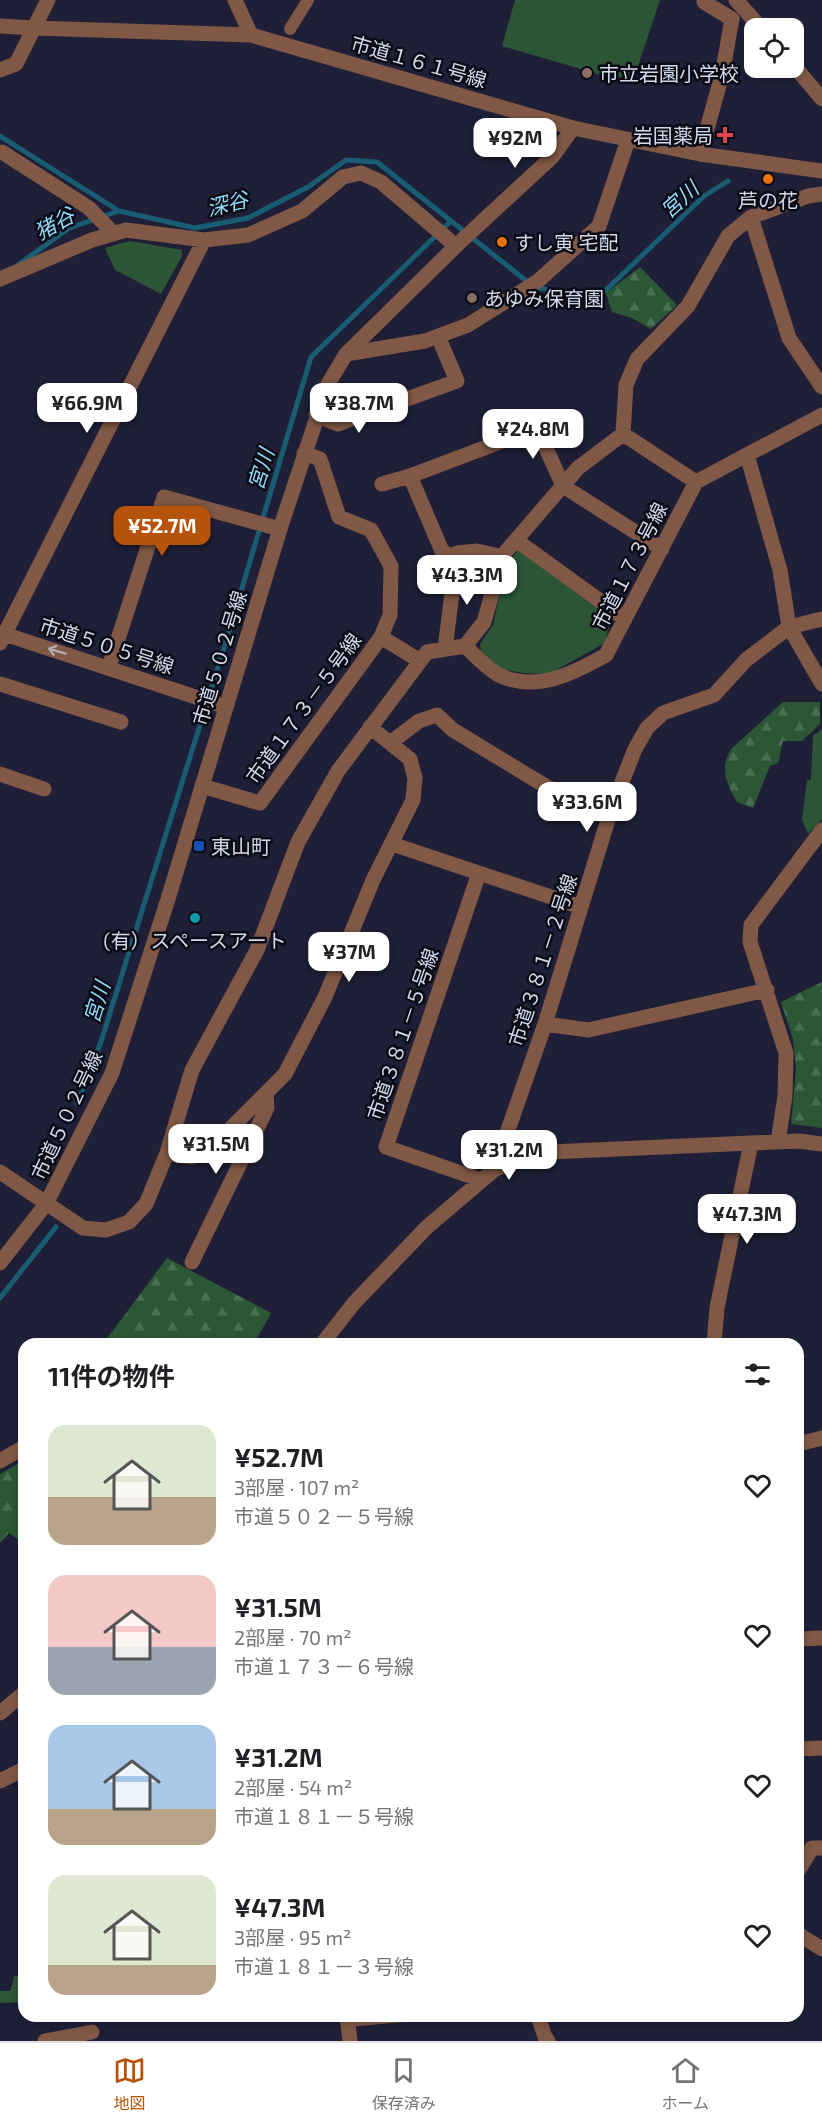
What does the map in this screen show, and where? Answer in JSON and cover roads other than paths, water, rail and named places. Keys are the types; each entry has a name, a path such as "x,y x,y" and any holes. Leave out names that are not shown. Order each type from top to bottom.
{"street":[{"path":"0,70 16,64 48,0"},
{"path":"235,0 251,34"},
{"path":"290,29 308,0"},
{"path":"700,154 722,75 732,19 704,2 705,0"},
{"path":"736,0 752,18"},
{"name":"市道１６１号線","path":"0,26 251,34 573,128 700,154 822,171"},
{"path":"804,78 822,99"},
{"name":"市道５０２号線","path":"0,1263 46,1204 112,1073 226,707 267,525 304,453 328,384 345,354 454,243 477,227 552,157 573,128"},
{"path":"345,354 425,341 468,325 538,281 599,226 628,140"},
{"path":"1,152 89,208 114,234"},
{"path":"0,279 92,240 126,230 204,240 248,235 302,211 344,177 361,173 381,182 454,243"},
{"path":"0,1172 83,1228 106,1230 129,1222 146,1204 167,1153 192,1070 257,950 298,842 338,771 427,652 465,646 484,622 502,557 578,468 623,434 626,385 637,359 688,306 728,236 751,217 808,196 822,194"},
{"path":"751,217 789,338 822,387"},
{"path":"2,638 204,240"},
{"path":"316,415 338,424 457,381 438,336"},
{"path":"623,434 696,482 822,416"},
{"path":"382,484 410,476 537,428 563,486 662,549"},
{"name":"市道１７３－５号線","path":"202,786 260,803 381,637 390,615 391,566 371,530 339,517 320,459 304,453"},
{"path":"747,455 780,570 789,627 822,684"},
{"path":"410,476 442,550 455,559"},
{"name":"市道１７３号線","path":"465,646 499,675 526,682 550,680 583,668 606,655 696,482"},
{"path":"109,667 164,497 267,525"},
{"path":"516,540 625,619"},
{"path":"445,650 457,554 477,551 502,557"},
{"name":"市道３８１－２号線","path":"494,1170 545,1024 611,810 635,749 647,728 663,713 714,695 746,660 789,627 822,619"},
{"path":"381,637 420,661"},
{"name":"市道５０５号線","path":"2,638 109,667 226,707"},
{"path":"0,684 121,722"},
{"path":"390,743 419,721 437,715 453,729 547,788 611,810"},
{"path":"167,1153 192,1157 224,1135 266,1094 285,1074 325,997 372,880 413,800 415,778 410,759 370,727"},
{"path":"0,774 44,789"},
{"path":"778,1142 785,1096 786,1053 750,942 751,925 822,830"},
{"path":"392,844 581,907"},
{"name":"市道３８１－５号線","path":"479,873 386,1146 481,1180"},
{"path":"545,1024 588,1030 767,990"},
{"path":"192,1262 267,1108 266,1094"},
{"path":"327,1338 354,1303 427,1227 494,1170 528,1153 800,1141 822,1144"},
{"path":"714,1338 717,1308 751,1143"},
{"path":"804,1442 822,1438"},
{"path":"0,1461 18,1450"},
{"path":"804,1639 822,1638"},
{"path":"0,1713 18,1698"},
{"path":"804,1749 822,1748"},
{"path":"0,1781 18,1772"},
{"path":"804,1861 812,1848 822,1848"},
{"path":"804,1937 822,1946"},
{"path":"348,2022 350,2041"},
{"path":"540,2022 548,2041"},
{"path":"45,2041 92,2032"}],"waterway":[{"name":"深谷","path":"0,136 119,211 195,228 248,218 308,187 346,160 377,162 534,287 570,294 605,291 704,196 728,181"},
{"name":"猪谷","path":"104,216 119,211"},
{"name":"猪谷","path":"18,265 69,228 93,220"},
{"name":"宮川","path":"77,1104 101,1042 225,645 311,357 451,221"},
{"name":"宮川","path":"0,1298 56,1227"}],"place":[{"name":"市立岩園小学校","path":"587,73"},
{"name":"岩国薬局","path":"725,135"},
{"name":"芦の花","path":"768,179"},
{"name":"すし寅 宅配","path":"502,242"},
{"name":"あゆみ保育園","path":"472,298"},
{"name":"東山町","path":"199,846"},
{"name":"(有）スペースアート","path":"195,918"}]}
